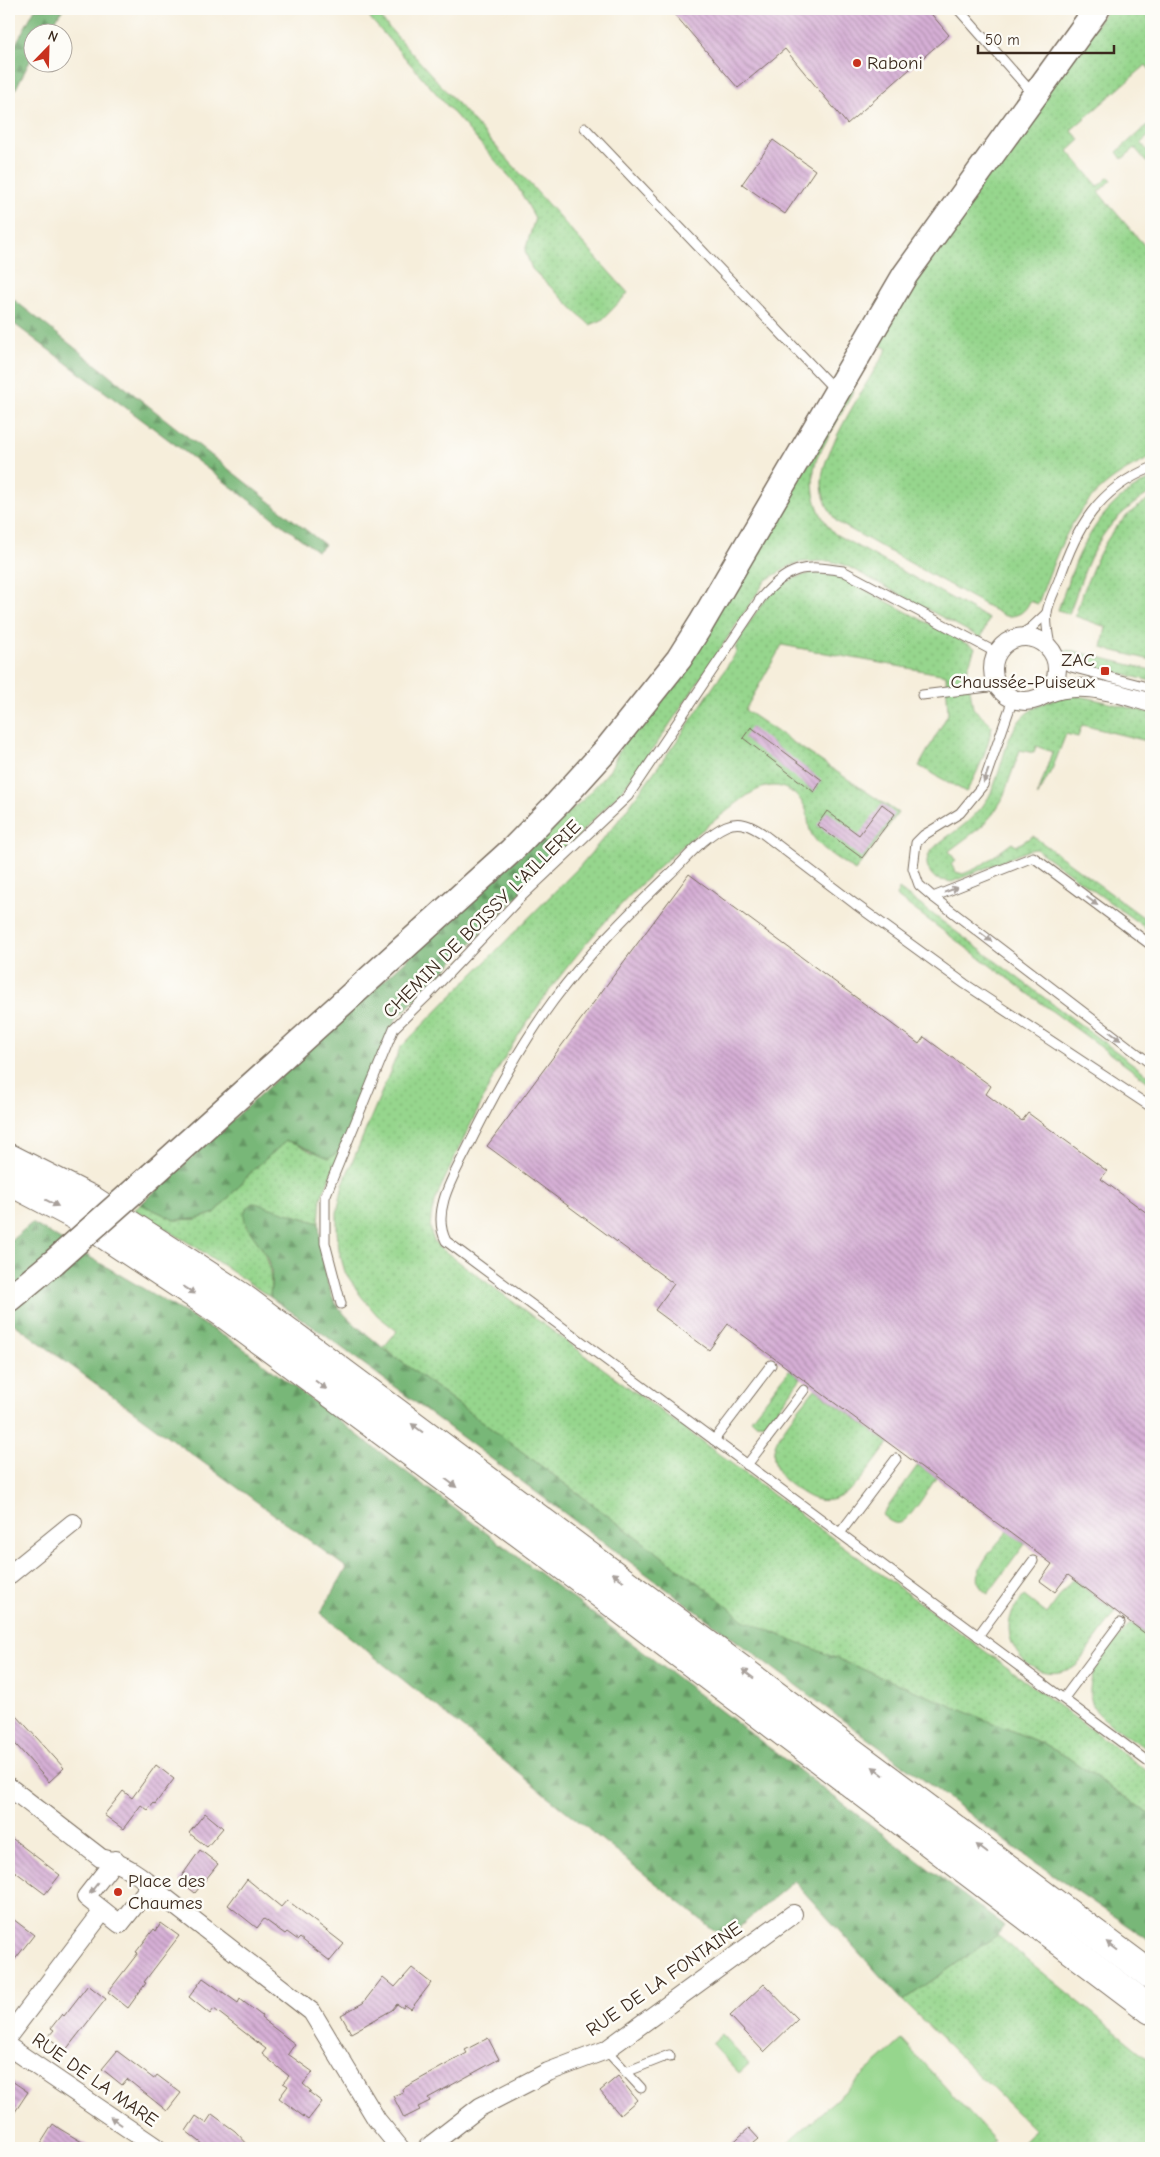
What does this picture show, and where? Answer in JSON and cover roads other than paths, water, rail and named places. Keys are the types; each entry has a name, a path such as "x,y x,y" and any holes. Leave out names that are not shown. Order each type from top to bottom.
{"highway":[{"path":"9,1158 92,1200 240,1296 1151,1975"},
{"path":"9,1181 76,1216 223,1312 1151,2010"}],"main road":[{"path":"9,1299 54,1262 152,1175 511,850 588,771 647,701 684,652 905,275 1097,9"}],"street":[{"path":"1095,688 1069,673 1043,643 1033,638 1022,637 1012,640 1003,646 997,653 992,670 997,686 1004,694 1013,699 1029,701 1044,694 1070,687 1095,688 1151,703"},
{"path":"1044,694 1052,687 1056,677 1057,666 1052,653"},
{"path":"9,1575 73,1523"},
{"path":"9,1787 101,1858 115,1860 155,1889 312,2012 377,2120 400,2148"},
{"path":"115,1860 86,1898 120,1924 155,1889"},
{"path":"9,2036 104,1911"},
{"name":"RUE DE LA FONTAINE","path":"427,2148 480,2108 548,2072 606,2050 793,1914"},
{"name":"RUE DE LA MARE","path":"9,2047 157,2148"}],"lane":[{"path":"958,9 1034,96"},
{"path":"585,128 836,391"},
{"path":"1151,468 1114,489 1101,501 1079,529 1070,546 1047,613 1052,653 1071,667 1151,688"},
{"name":"CHEMIN DE BOISSY L'AILLERIE","path":"341,1304 325,1243 325,1197 394,1028 520,898 628,796 761,598 776,581 791,571 816,566 843,571 997,653"},
{"path":"1012,640 1031,628 1047,613"},
{"path":"922,695 997,686"},
{"path":"1013,699 983,785 960,813 924,835 916,843 912,868 919,885 933,897 1151,1064"},
{"path":"1151,1107 965,984 749,825 737,823 727,826 707,839 631,911 585,961 553,1000 522,1047 481,1122 446,1194 441,1220 441,1233 446,1241 1151,1764"},
{"path":"933,897 1034,858 1151,945"},
{"path":"714,1440 770,1365"},
{"path":"747,1465 804,1390"},
{"path":"840,1534 896,1459"},
{"path":"978,1636 1033,1561"},
{"path":"1064,1698 1120,1623"},
{"path":"606,2050 641,2088"},
{"path":"626,2072 668,2055 670,2057"}],"place":[{"name":"Raboni","path":"857,63"},
{"name":"ZAC Chaussée-Puiseux","path":"1105,671"},
{"name":"Place des Chaumes","path":"118,1892"}]}
